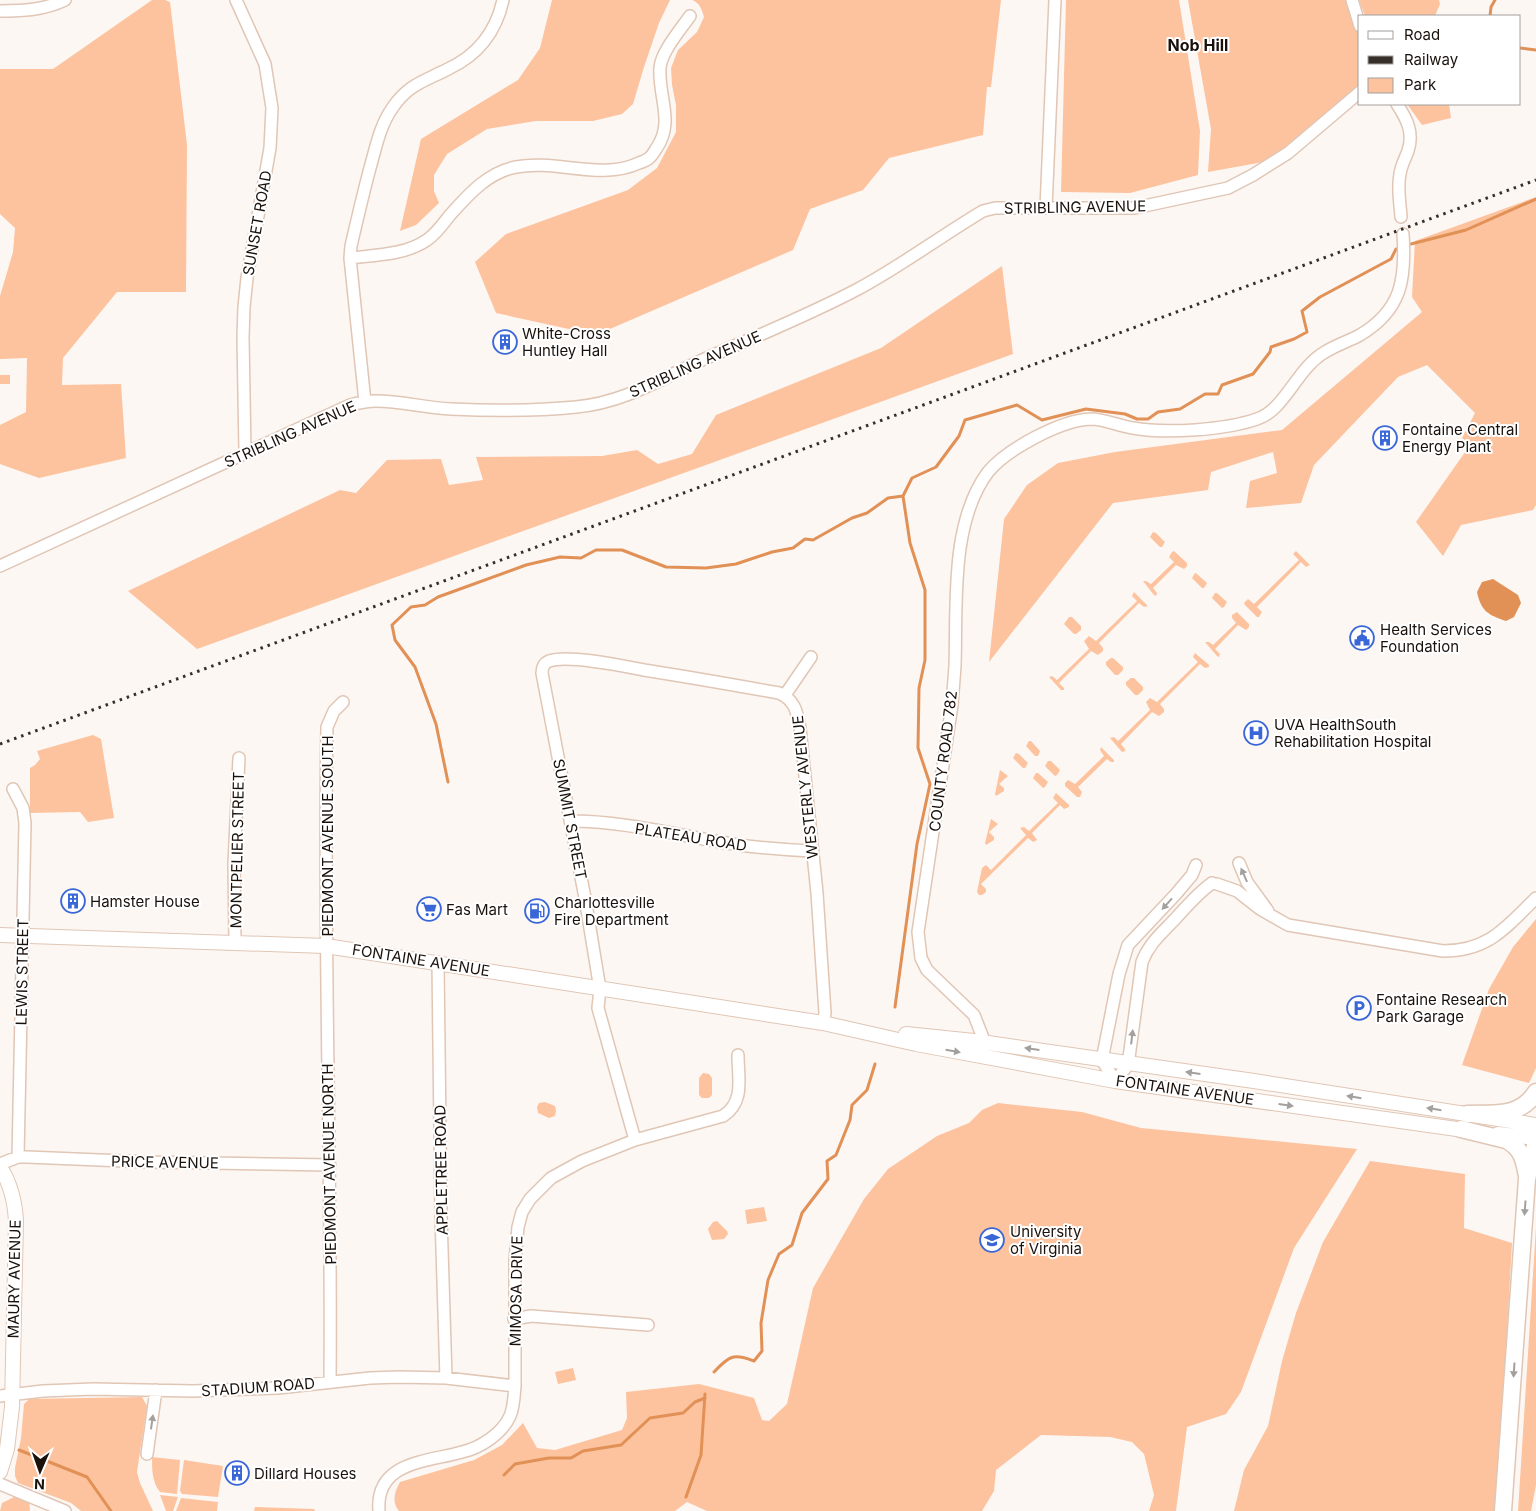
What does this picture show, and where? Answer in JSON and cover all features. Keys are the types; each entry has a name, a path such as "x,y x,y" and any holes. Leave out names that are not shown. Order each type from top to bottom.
{"highway":[{"path":"1464,1122 1514,1111 1526,1105 1536,1092"},
{"path":"1464,1122 1513,1144 1524,1159 1527,1179"},
{"path":"1503,1511 1527,1179 1536,1142"}],"main road":[{"name":"FONTAINE AVENUE","path":"0,935 326,946 823,1023 916,1044 1115,1081 1464,1122 1536,1125"},
{"name":"FONTAINE AVENUE","path":"837,1026 985,1043 1254,1081 1536,1138"},
{"name":"MAURY AVENUE","path":"0,1165 12,1195 16,1221 6,1395 11,1414 7,1449 0,1472"}],"street":[{"path":"0,11 34,10 65,0"},
{"name":"SUNSET ROAD","path":"236,0 264,64 272,108 270,148 247,278 244,307 245,453"},
{"path":"365,402 350,258 361,203 385,120 401,97 415,85 466,59 482,46 500,11 503,0"},
{"path":"1046,208 1055,0"},
{"path":"1352,0 1358,20"},
{"path":"350,258 385,254 412,248 428,239 491,176 515,167 538,165 616,171 649,158 660,142 664,130 666,111 660,67 663,58 690,16"},
{"name":"STRIBLING AVENUE","path":"0,566 350,405 375,401 452,409 511,409 576,407 599,403 643,389 820,308 896,267 983,211 995,208 1135,208 1228,188 1288,153 1358,94"},
{"path":"1398,105 1409,126 1411,134 1398,186 1401,217"},
{"name":"COUNTY ROAD 782","path":"985,1043 974,1015 927,970 921,958 918,932 952,705 958,564 962,538 973,499 980,484 997,464 1021,445 1063,425 1079,421 1106,421 1133,428 1171,430 1240,424 1259,419 1277,406 1312,361 1323,353 1374,326 1387,313 1399,293 1402,281 1405,263 1403,234"},
{"path":"785,695 811,657"},
{"name":"WESTERLY AVENUE","path":"558,660 597,662 780,693 792,701 796,708 800,728 812,851 825,1013 823,1023"},
{"name":"SUMMIT STREET","path":"558,660 546,663 542,668 542,673 571,821 600,989"},
{"name":"PIEDMONT AVENUE SOUTH","path":"326,946 327,727 334,711 343,702"},
{"name":"MONTPELIER STREET","path":"235,942 234,864 238,758"},
{"name":"LEWIS STREET","path":"13,788 23,808 25,823 18,1157"},
{"name":"PLATEAU ROAD","path":"571,821 622,826 775,850 812,851"},
{"path":"1239,863 1247,882 1270,914"},
{"path":"1196,865 1192,875 1176,894 1128,945 1119,974 1102,1060 1115,1081 1128,1064 1142,962 1146,953 1156,938 1202,890 1215,883 1237,891 1260,909 1288,925 1373,940 1452,951 1474,946 1496,937 1536,898"},
{"name":"PIEDMONT AVENUE NORTH","path":"326,946 330,1165 330,1382"},
{"name":"APPLETREE ROAD","path":"438,962 441,1216 446,1378"},
{"path":"600,989 598,1008 634,1140"},
{"name":"MIMOSA DRIVE","path":"379,1511 378,1502 383,1486 401,1468 413,1463 465,1452 493,1437 510,1417 515,1386 515,1260 517,1236 522,1212 526,1206 551,1178 570,1167 634,1140 723,1116 729,1112 737,1100 738,1055"},
{"name":"PRICE AVENUE","path":"0,1165 18,1157 148,1162 330,1165"},
{"path":"514,1319 531,1316 648,1325"},
{"name":"STADIUM ROAD","path":"6,1395 93,1389 208,1391 278,1388 370,1378 446,1378 515,1386"},
{"path":"147,1454 156,1390"},
{"path":"0,1484 65,1511"}],"green space":[{"path":"152,0 170,2 187,145 186,292 117,292 63,358 62,385 121,384 126,458 39,478 0,464 0,425 26,412 27,358 0,359 0,296 13,252 15,228 0,214 0,69 53,69"},
{"path":"552,0 670,0 659,23 633,104 622,114 593,121 536,121 487,129 447,154 434,175 434,191 439,203 416,225 400,231 421,139 518,80 540,48"},
{"path":"692,0 1001,0 991,87 987,87 983,135 889,158 863,190 810,209 793,250 596,335 496,313 475,262 506,234 628,190 657,168 676,132 676,105 671,68 678,50 697,32 704,17 699,5"},
{"path":"1066,0 1179,0 1200,131 1198,175 1130,193 1061,192"},
{"path":"1188,0 1350,0 1358,26 1358,88 1322,121 1269,161 1208,172 1211,129"},
{"path":"1359,0 1439,0 1440,4 1435,15 1365,15"},
{"path":"1408,105 1449,105 1451,118 1422,125"},
{"path":"1536,197 1536,505 1533,510 1461,525 1443,556 1416,522 1470,445 1462,438 1475,413 1427,365 1398,377 1314,465 1301,503 1246,508 1250,481 1277,473 1273,452 1211,472 1208,490 1113,503 989,662 1004,519 1027,485 1058,463 1115,452 1282,430 1422,312 1412,297 1415,241"},
{"path":"1002,266 1013,354 197,649 128,591 340,490 356,493 387,460 441,459 449,485 483,480 476,457 602,456 637,450 658,464 692,454 716,415 881,348"},
{"path":"0,375 10,375 10,384 0,384"},
{"path":"1153,532 1165,542 1162,547 1150,537"},
{"path":"1174,551 1187,563 1187,566 1184,569 1176,565 1153,588 1157,593 1156,596 1143,581 1151,584 1174,562 1169,557"},
{"path":"1296,551 1310,565 1306,567 1301,562 1257,607 1262,612 1257,617 1244,603 1248,599 1254,604 1299,560 1293,554"},
{"path":"1195,573 1207,583 1204,588 1192,578"},
{"path":"1134,592 1148,606 1144,607 1139,603 1099,643 1103,651 1098,655 1091,651 1059,683 1064,688 1064,690 1061,690 1049,677 1052,676 1057,680 1089,649 1084,641 1089,636 1096,641 1137,601 1132,596"},
{"path":"1215,593 1227,602 1224,607 1222,608 1212,598"},
{"path":"1237,612 1249,624 1249,627 1246,630 1238,625 1215,649 1220,654 1219,657 1205,642 1213,645 1236,623 1232,615"},
{"path":"1069,617 1072,617 1081,626 1081,630 1076,634 1064,624"},
{"path":"1195,653 1209,667 1205,668 1200,664 1160,704 1164,712 1159,716 1152,712 1121,744 1125,749 1122,752 1110,738 1114,737 1118,741 1150,710 1146,702 1150,698 1157,702 1198,662 1193,657"},
{"path":"1111,658 1123,667 1123,670 1118,675 1115,675 1106,665 1106,662"},
{"path":"1134,678 1143,687 1143,690 1138,695 1135,695 1126,685 1126,682"},
{"path":"93,735 101,739 114,818 88,822 80,812 30,813 30,768 40,759 37,751"},
{"path":"1029,741 1040,751 1038,756 1035,756 1026,746"},
{"path":"1101,747 1114,762 1107,759 1078,787 1082,792 1080,797 1077,797 1065,786 1065,783 1068,780 1075,784 1104,756 1100,750"},
{"path":"1016,753 1028,763 1025,768 1013,758"},
{"path":"1048,761 1051,761 1060,770 1057,775 1055,776 1045,766"},
{"path":"1000,770 1008,776 999,784 1004,788 1004,791 996,796 995,794"},
{"path":"1036,773 1048,782 1045,787 1043,788 1033,778"},
{"path":"1056,793 1069,807 1064,809 1060,805 1032,833 1037,840 1033,842 1028,838 981,884 986,889 986,892 979,895 977,892 982,868 986,865 991,870 1026,835 1020,828 1024,827 1029,831 1058,803 1053,798"},
{"path":"991,819 998,824 989,832 994,837 994,840 986,845 985,843"},
{"path":"1536,919 1536,1068 1529,1083 1462,1065 1489,989 1513,947"},
{"path":"703,1073 709,1074 712,1078 712,1095 709,1098 702,1098 699,1095 699,1078"},
{"path":"545,1102 555,1106 555,1116 549,1118 538,1113 537,1107 539,1103"},
{"path":"998,1103 1082,1112 1141,1128 1357,1149 1294,1248 1241,1392 1226,1414 1187,1427 1176,1511 1149,1511 1154,1495 1144,1454 1132,1442 1110,1437 1041,1435 996,1470 994,1491 982,1511 707,1511 687,1502 675,1511 399,1511 395,1504 395,1496 400,1482 474,1460 502,1445 523,1423 537,1448 555,1450 622,1430 627,1418 626,1392 699,1384 754,1398 762,1420 769,1421 787,1404 813,1288 864,1199 888,1169 937,1136 969,1123 982,1110"},
{"path":"1370,1161 1465,1174 1464,1228 1512,1243 1497,1511 1234,1511 1244,1470 1268,1426 1282,1361 1296,1313 1323,1242"},
{"path":"764,1207 767,1221 747,1224 745,1210"},
{"path":"717,1221 728,1234 724,1239 712,1240 708,1229 713,1222"},
{"path":"1536,1227 1536,1485 1531,1511 1518,1511"},
{"path":"573,1368 576,1380 558,1384 555,1372"},
{"path":"142,1397 147,1406 137,1472 153,1511 81,1511 71,1503 18,1483 15,1476 15,1468 21,1438 24,1404 29,1399"},
{"path":"152,1457 180,1460 177,1494 160,1492 157,1488 153,1476"},
{"path":"184,1460 223,1466 218,1497 182,1494 180,1491"},
{"path":"160,1495 178,1497 173,1511 166,1511"},
{"path":"14,1497 29,1500 30,1511 0,1511 2,1503"},
{"path":"181,1498 218,1502 217,1511 176,1511"},
{"path":"255,1507 314,1509 315,1511 254,1511"}],"shaded area":[{"path":"1493,579 1518,595 1521,603 1514,617 1506,621 1494,617 1483,608 1477,592 1482,582"}],"waterway":[{"path":"1490,15 1491,7 1495,0"},
{"path":"1521,48 1536,50"},
{"path":"1411,244 1466,230 1536,199"},
{"path":"895,1007 917,844 930,784 918,748 919,688 925,660 925,590 910,543 903,496 912,478 936,467 959,436 965,420 1017,405 1042,420 1086,409 1125,414 1137,419 1148,419 1158,412 1180,409 1205,394 1218,394 1222,385 1253,374 1270,352 1271,347 1307,332 1302,311 1320,297 1391,259 1396,249"},
{"path":"448,782 436,724 415,667 395,640 392,625 411,607 425,605 438,597 526,565 560,557 581,558 596,550 622,550 666,567 706,568 736,564 772,552 793,548 805,539 813,540 852,518 867,513 888,498 903,496"},
{"path":"714,1372 728,1359 741,1357 754,1361 762,1351 761,1323 768,1280 779,1254 792,1245 802,1213 828,1179 827,1161 836,1155 850,1120 852,1105 867,1090 875,1064"},
{"path":"686,1497 701,1455 705,1394"},
{"path":"504,1475 515,1464 549,1458 571,1458 583,1451 621,1445 650,1418 683,1413 695,1402 705,1398"},
{"path":"19,1450 87,1477 111,1511"}],"railway":[{"path":"0,744 1536,180"}],"place":[{"name":"White-Cross Huntley Hall","path":"505,342"},
{"name":"Fontaine Central Energy Plant","path":"1385,438"},
{"name":"Health Services Foundation","path":"1362,638"},
{"name":"UVA HealthSouth Rehabilitation Hospital","path":"1256,733"},
{"name":"Hamster House","path":"73,901"},
{"name":"Fas Mart","path":"429,909"},
{"name":"Charlottesville Fire Department","path":"537,911"},
{"name":"Fontaine Research Park Garage","path":"1359,1008"},
{"name":"University of Virginia","path":"992,1240"},
{"name":"Dillard Houses","path":"237,1473"}],"district":[{"name":"Nob Hill","path":"1198,45"}]}
